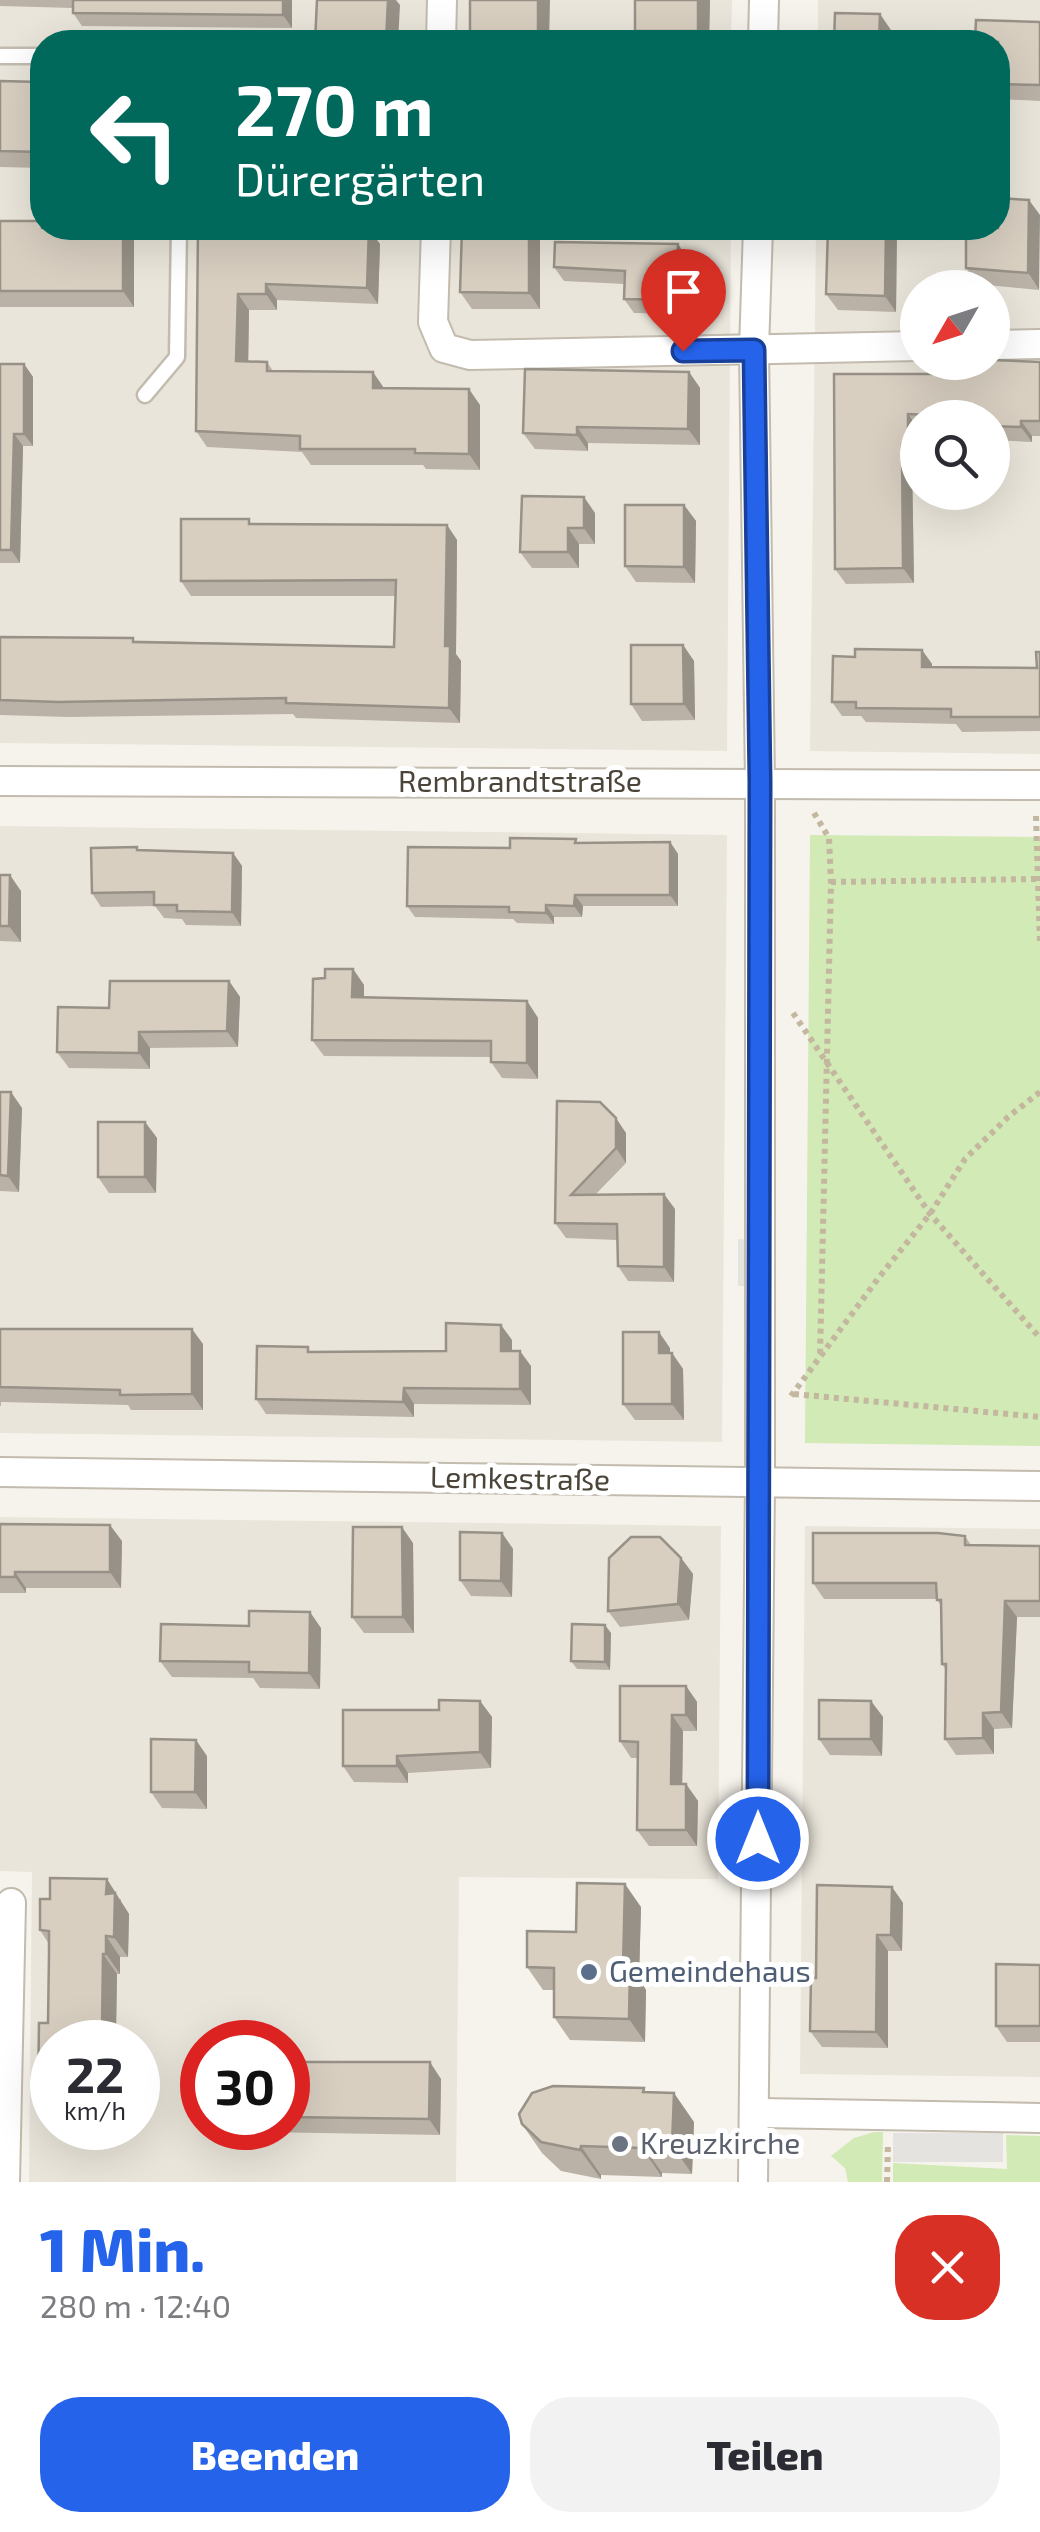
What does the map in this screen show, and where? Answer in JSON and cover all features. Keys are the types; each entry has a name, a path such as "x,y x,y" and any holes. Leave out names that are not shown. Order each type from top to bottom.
{"street":[{"path":"441,30 442,0"},
{"path":"763,30 764,0"},
{"path":"436,240 433,322 444,348 470,355 900,346"},
{"path":"753,2182 760,1483 760,782 754,350 758,240"},
{"path":"1010,345 1040,344"},
{"name":"Rembrandtstraße","path":"0,781 1038,785"},
{"name":"Lemkestraße","path":"0,1472 1040,1486"},
{"path":"5,2182 12,1903"},
{"path":"756,2112 1040,2118"}],"lane":[{"path":"0,56 30,56"},
{"path":"145,396 177,357 179,240"}],"path":[{"path":"812,783 812,808 829,838 831,882 820,1357"},
{"path":"1038,785 1036,879 1040,945"},
{"path":"831,882 1036,879"},
{"path":"789,1007 930,1214 1040,1338"},
{"path":"760,1424 793,1394 930,1214 966,1158 1008,1116 1040,1092"},
{"path":"793,1394 1040,1417"}],"shaded area":[{"path":"0,0 732,0 731,30 30,30 30,240 731,240 727,751 0,743"},
{"path":"818,0 1040,0 1040,754 810,751 816,240 1010,240 1010,30 818,30"},
{"path":"0,826 727,835 722,1442 0,1433"},
{"path":"738,1239 749,1240 750,1286 738,1286"},
{"path":"0,1517 721,1526 718,1879 459,1877 456,2182 29,2182 30,2079 30,2150 160,2150 160,2020 31,2020 32,1872 0,1871"},
{"path":"805,1526 1040,1529 1040,2077 800,2074"},
{"path":"893,2133 1003,2133 1003,2162 893,2162"}],"green space":[{"path":"810,835 1040,837 1040,1446 805,1443"},
{"path":"883,2132 882,2182 848,2182 845,2168 831,2156 854,2138"},
{"path":"1006,2135 1040,2136 1040,2182 893,2182 893,2163 1007,2169"}],"building":[{"path":"73,0 283,0 283,15 73,13"},
{"path":"317,0 388,0 387,30 316,30"},
{"path":"470,0 538,0 538,30 470,30"},
{"path":"635,0 698,0 698,30 635,30"},
{"path":"835,13 880,14 879,30 834,30"},
{"path":"976,20 1040,22 1040,85 1010,84 1010,30 976,30"},
{"path":"0,81 30,82 30,152 0,151"},
{"path":"1010,199 1029,200 1028,273 966,268 966,240 1010,240"},
{"path":"0,221 30,221 30,240 123,240 123,291 0,291"},
{"path":"198,240 369,240 367,288 266,284 266,294 238,294 236,361 267,362 267,371 373,372 373,388 469,389 469,454 415,453 415,449 300,449 300,436 196,431"},
{"path":"462,240 529,240 529,293 460,292"},
{"path":"828,240 886,240 885,296 826,294"},
{"path":"555,242 678,244 676,300 624,299 625,271 554,267"},
{"path":"1010,361 1040,362 1040,421 1021,421 1021,427 1010,427 1010,400 900,400 903,568 835,569 834,374 900,374 900,380 1010,380"},
{"path":"0,364 24,364 24,434 14,434 11,550 0,550"},
{"path":"525,369 689,372 688,429 577,427 577,435 523,433"},
{"path":"522,496 584,497 584,528 568,528 568,552 520,552"},
{"path":"625,505 684,505 684,567 625,566"},
{"path":"181,519 249,519 249,524 447,525 445,646 450,646 449,708 286,703 286,698 0,700 0,637 394,647 396,580 181,581"},
{"path":"631,645 683,645 684,704 631,704"},
{"path":"855,649 922,650 922,667 1037,668 1036,652 1040,652 1040,717 951,717 951,709 856,708 856,702 832,702 833,656 855,657"},
{"path":"510,838 576,839 575,843 670,842 670,895 575,895 574,906 546,905 546,913 509,912 509,907 407,906 408,847 510,848"},
{"path":"91,848 233,853 232,912 177,911 177,905 154,905 154,892 92,893"},
{"path":"0,875 10,875 9,926 0,926"},
{"path":"325,969 353,969 352,997 527,1001 527,1063 491,1062 491,1041 312,1040 313,979 325,978"},
{"path":"110,981 229,981 227,1031 139,1032 139,1053 57,1052 58,1007 109,1008"},
{"path":"0,1092 11,1092 8,1176 0,1175"},
{"path":"557,1101 600,1102 616,1118 616,1148 571,1195 664,1194 664,1267 618,1266 617,1224 555,1223"},
{"path":"98,1122 145,1122 145,1177 98,1177"},
{"path":"446,1323 501,1325 501,1351 520,1351 520,1389 404,1388 403,1402 256,1399 257,1346 308,1347 308,1352 446,1351"},
{"path":"0,1329 192,1329 192,1394 120,1395 120,1390 0,1387"},
{"path":"623,1332 659,1332 659,1353 672,1353 672,1404 623,1404"},
{"path":"0,1524 110,1525 110,1572 15,1572 15,1577 0,1577"},
{"path":"353,1527 402,1527 403,1617 352,1617"},
{"path":"460,1532 502,1533 501,1581 460,1580"},
{"path":"813,1533 938,1533 965,1536 965,1545 1040,1546 1040,1601 1005,1601 1001,1712 983,1713 983,1738 945,1739 946,1664 942,1664 941,1600 937,1600 936,1583 813,1583"},
{"path":"631,1537 660,1537 681,1558 678,1604 608,1611 609,1558"},
{"path":"249,1611 310,1612 309,1673 249,1672 249,1662 160,1661 161,1624 249,1626"},
{"path":"572,1624 605,1625 605,1662 571,1661"},
{"path":"620,1686 686,1686 686,1715 672,1715 671,1784 686,1784 686,1830 637,1830 638,1742 620,1741"},
{"path":"439,1700 480,1701 480,1752 397,1756 397,1766 343,1766 343,1710 439,1710"},
{"path":"819,1700 871,1701 871,1739 819,1739"},
{"path":"151,1739 196,1740 195,1792 151,1792"},
{"path":"50,1878 107,1879 106,1894 115,1893 114,1937 106,1936 103,1954 102,2020 48,2020 49,1931 40,1930 40,1899 50,1899"},
{"name":"Gemeindehaus","path":"577,1883 625,1884 623,1966 630,1966 629,2019 554,2017 554,1968 527,1967 527,1931 576,1932"},
{"path":"817,1885 892,1887 891,1935 877,1935 876,2032 810,2031 811,1978 816,1978"},
{"path":"996,1964 1040,1965 1040,2026 996,2026"},
{"path":"310,2062 430,2062 429,2119 310,2117"},
{"path":"553,2086 644,2088 643,2092 674,2093 672,2145 581,2146 580,2150 541,2142 522,2124 519,2114 532,2093"}],"place":[{"name":"Gemeindehaus","path":"589,1972"},
{"name":"Kreuzkirche","path":"620,2144"}],"route":[{"path":"683,351 754,350 760,782 758,1839"}]}
